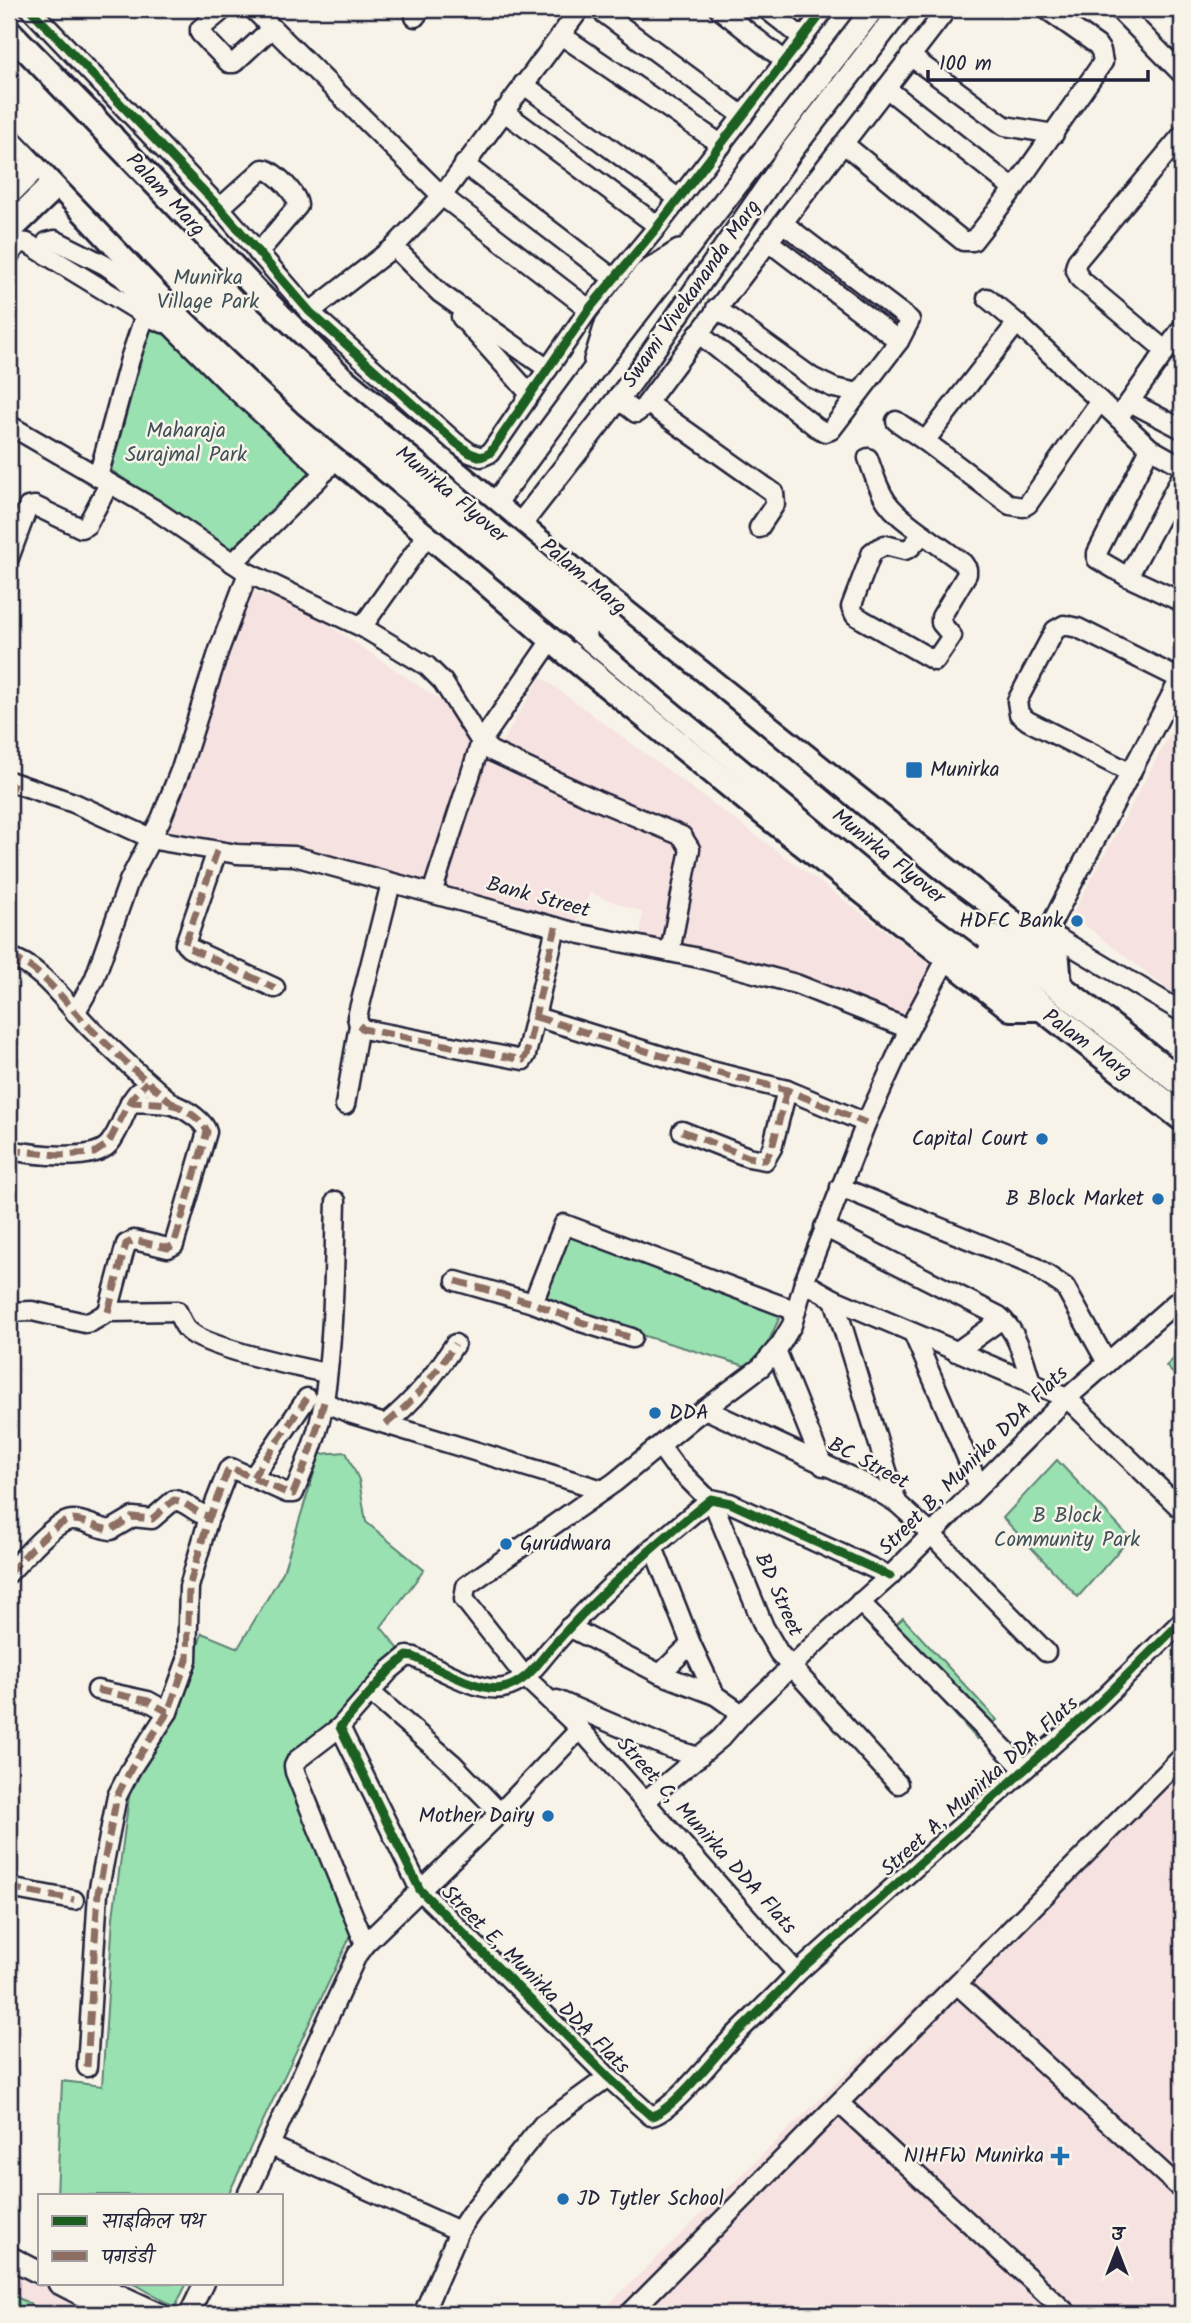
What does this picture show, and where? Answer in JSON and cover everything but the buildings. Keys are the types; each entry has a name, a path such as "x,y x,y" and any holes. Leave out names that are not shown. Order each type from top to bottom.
{"main road":[{"name":"Palam Marg","path":"9,32 341,378 597,590 1044,939 1057,960 1059,987 1182,1083"},
{"name":"Munirka Flyover","path":"9,71 241,312 323,389 926,889 970,948 1059,987"},
{"name":"Munirka Flyover","path":"9,101 203,303 308,403 831,838 1042,1008"},
{"path":"9,191 39,161 92,117"},
{"path":"9,131 214,350 330,465 428,534 759,808 970,948"},
{"path":"13,233 58,182 110,137"},
{"path":"552,639 548,625 550,611 557,599 569,590 583,587 597,590"},
{"name":"Palam Marg","path":"1042,1008 1182,1117"}],"street":[{"path":"30,9 220,208 310,312 455,442 481,457 488,455 589,309 722,145 825,9"},
{"path":"224,9 200,29 200,33 229,62 234,62 272,28"},
{"path":"253,9 442,196 589,309"},
{"path":"310,312 394,247 442,196 580,9"},
{"path":"598,9 743,116"},
{"path":"719,9 785,61"},
{"path":"766,9 803,38"},
{"name":"Swami Vivekananda Marg","path":"452,554 495,506 592,372 606,324 637,283 645,273 692,242 873,9"},
{"name":"Swami Vivekananda Marg","path":"478,575 521,525 632,381 793,149 901,9"},
{"path":"618,399 636,413 647,403 716,308 784,224 947,9"},
{"path":"844,144 967,242 973,241 1054,134 1103,62 1097,45 1046,9"},
{"path":"1118,9 1181,72"},
{"path":"561,35 722,145"},
{"path":"910,56 1005,126 1054,134"},
{"path":"523,84 679,199"},
{"path":"886,88 1014,188"},
{"path":"503,111 658,226"},
{"path":"1118,418 1176,341 1080,279 1075,268 1077,261 1182,135"},
{"path":"464,164 614,279"},
{"path":"220,208 263,169 270,170 297,198 298,206 258,253"},
{"path":"698,333 821,431 831,430 899,341 910,323 909,318 784,224"},
{"path":"9,256 13,233 145,315 173,327"},
{"path":"46,254 47,242 55,240 105,265 131,284 228,383 330,465 240,568 219,650 182,766 161,818 129,881 94,980 75,1013"},
{"path":"769,242 899,341"},
{"path":"394,247 440,293 530,394"},
{"path":"440,293 548,369"},
{"path":"987,298 1150,448 1182,466"},
{"path":"716,308 813,378 834,388 859,393"},
{"path":"9,558 28,507 35,506 81,528 87,525 104,480 130,359 145,315"},
{"path":"926,441 1017,323"},
{"path":"896,421 1010,505 1023,507 1028,504 1100,401"},
{"path":"1129,402 1182,429"},
{"path":"647,403 774,493 775,504 760,528"},
{"path":"9,425 162,514 240,568 362,627 433,670 481,742 491,751 682,836 690,849 689,859 670,952"},
{"path":"1150,448 1097,553 1100,562 1182,602"},
{"path":"868,458 889,508 963,563 967,572 940,619 952,636 935,662 855,615 851,607 872,552 884,545 907,549 923,534"},
{"path":"1128,577 1182,476"},
{"path":"362,627 428,534"},
{"path":"1131,773 1019,714 1017,701 1055,631 1063,625 1077,628 1181,677 1131,773 1044,939 1182,1012"},
{"path":"432,893 481,742 552,639"},
{"name":"Bank Street","path":"11,786 74,803 149,838 237,855 289,855 556,927 796,984 909,1029"},
{"path":"216,851 185,944 275,988"},
{"path":"345,1105 359,1025 357,1017 391,883"},
{"path":"359,1025 363,1029 521,1060 526,1055 556,927"},
{"name":"Street C, Munirka DDA Flats","path":"797,1973 580,1728 526,1678 464,1599 466,1586 603,1490 761,1367 776,1350 788,1332 824,1227 866,1123 909,1029 970,948"},
{"path":"9,973 15,958 47,982 75,1013 147,1082 177,1107 202,1123 208,1132 174,1245 168,1248 134,1240 126,1244 108,1312"},
{"path":"536,1017 711,1071 788,1090 866,1123"},
{"path":"9,1150 59,1155 94,1153 108,1144 130,1102 147,1082"},
{"path":"682,1132 748,1157 765,1160 772,1148 788,1090"},
{"path":"130,1102 177,1107"},
{"path":"840,1187 1032,1265 1065,1287 1107,1363"},
{"path":"253,1477 315,1400 326,1373 333,1298 336,1201"},
{"path":"533,1303 564,1224 796,1311"},
{"path":"824,1227 1003,1319 1017,1339 1032,1385"},
{"path":"456,1281 533,1303 632,1338"},
{"path":"804,1282 834,1299 1068,1398 1182,1510"},
{"name":"Street B, Munirka DDA Flats","path":"645,1801 722,1738 742,1714 890,1576 930,1533 1068,1398 1182,1297"},
{"path":"834,1299 897,1503"},
{"path":"9,1312 32,1311 81,1323 92,1322 108,1312 177,1311 188,1332 212,1343 326,1373"},
{"path":"956,1352 1003,1319"},
{"path":"913,1333 979,1486"},
{"path":"386,1424 409,1405 433,1377 455,1343"},
{"path":"776,1350 823,1466"},
{"path":"315,1400 352,1414 603,1490"},
{"path":"87,2067 98,1893 117,1796 132,1767 169,1712 187,1660 189,1587 209,1517 228,1470 234,1468 287,1493 294,1493 311,1450 315,1400"},
{"name":"BC Street","path":"705,1409 864,1483 897,1503 1046,1651"},
{"name":"BD Street","path":"660,1446 673,1464 711,1499 764,1627 779,1653 898,1784"},
{"path":"365,1944 297,1781 294,1766 304,1754 340,1727 396,1664 407,1656 494,1689 504,1688 526,1678 569,1627 653,1546 711,1499 730,1503 890,1576"},
{"path":"9,1573 56,1527 69,1520 111,1530 133,1517 152,1519 174,1500 181,1501 209,1517"},
{"path":"653,1546 691,1644 715,1695"},
{"path":"860,1602 1024,1769"},
{"name":"Street A, Munirka DDA Flats","path":"797,1973 1098,1704 1182,1622"},
{"path":"569,1627 660,1674 715,1695 742,1714"},
{"path":"660,1674 691,1644"},
{"path":"97,1690 148,1701 169,1712"},
{"path":"370,1692 453,1764 500,1813"},
{"path":"545,1695 669,1748 699,1757"},
{"name":"Street E, Munirka DDA Flats","path":"340,1727 420,1891 651,2116 657,2115 695,2080 730,2039 772,2001 797,1973"},
{"path":"247,2194 357,1955 365,1944 500,1813 580,1728"},
{"path":"629,2314 1182,1757"},
{"path":"9,1888 74,1900"},
{"path":"957,1984 1182,2190"},
{"path":"423,2314 459,2231 471,2213 543,2124 608,2077"},
{"path":"839,2103 1068,2314"},
{"path":"271,2146 459,2231"},
{"path":"9,2241 38,2257"},
{"path":"9,2257 38,2272"},
{"path":"61,2284 120,2314"},
{"path":"94,2284 159,2314"},
{"path":"189,2314 204,2284"}],"shaded area":[{"path":"251,591 302,607 502,742 541,677 932,965 899,1028 823,993 640,950 642,912 590,893 571,933 315,865 165,839"},
{"path":"1182,712 1182,1000 1072,915"},
{"path":"1182,1746 1182,2314 599,2314"},
{"path":"9,2264 38,2284 103,2314 9,2314"}],"green space":[{"name":"Maharaja Surajmal Park","path":"150,328 172,338 311,473 229,551 111,470"},
{"path":"564,1224 784,1308 756,1369 533,1303"},
{"path":"1182,1351 1182,1383 1166,1366"},
{"path":"346,1452 359,1480 366,1522 424,1570 381,1627 401,1652 286,1766 353,1931 228,2194 57,2194 62,2081 102,2086 113,1917 130,1790 177,1717 202,1633 238,1648 283,1572 320,1454"},
{"name":"B Block Community Park","path":"1057,1460 1130,1538 1078,1597 1003,1518"},
{"path":"903,1618 997,1720 977,1739 884,1636"},
{"path":"135,2284 186,2284 175,2307"},
{"path":"9,2293 49,2314 9,2314"}],"marked path":[{"path":"9,794 14,783"},
{"path":"217,851 185,944 275,988"},
{"path":"359,1025 363,1029 523,1060 556,927"},
{"path":"9,957 43,978 93,1031 177,1107"},
{"path":"9,973 22,960"},
{"path":"536,1017 711,1071 787,1090 866,1123"},
{"path":"9,1150 59,1155 94,1153 108,1144 131,1099 147,1082"},
{"path":"682,1131 748,1157 765,1160 772,1148 787,1090"},
{"path":"108,1312 126,1244 134,1240 168,1248 174,1245 207,1132 199,1120 177,1106 130,1102"},
{"path":"456,1281 533,1303 632,1338"},
{"path":"386,1424 424,1387 455,1344"},
{"path":"253,1477 307,1398"},
{"path":"9,1573 48,1533 65,1522 78,1520 111,1530 133,1517 152,1519 174,1500 210,1516 231,1468 293,1494 311,1450 324,1402"},
{"path":"87,2067 98,1893 117,1796 132,1767 168,1712 187,1660 189,1587 209,1517"},
{"path":"97,1690 148,1701 168,1712"},
{"path":"9,1888 74,1900"}],"cycle path":[{"path":"30,9 220,208 310,312 455,442 481,457 490,453 589,309 658,226 825,9"},
{"path":"890,1576 730,1503 711,1499 608,1589 518,1682 503,1688 482,1687 407,1656 390,1670 340,1727 420,1890 608,2077 651,2116 670,2105 797,1973 1098,1704 1182,1621"}],"place":[{"name":"Munirka","path":"914,770"},
{"name":"HDFC Bank","path":"1077,921"},
{"name":"Capital Court","path":"1042,1139"},
{"name":"B Block Market","path":"1158,1199"},
{"name":"DDA","path":"655,1413"},
{"name":"Gurudwara","path":"506,1544"},
{"name":"Mother Dairy","path":"548,1816"},
{"name":"NIHFW Munirka","path":"1060,2156"},
{"name":"JD Tytler School","path":"563,2199"}],"park label":[{"name":"Munirka Village Park","path":"208,290"}]}
